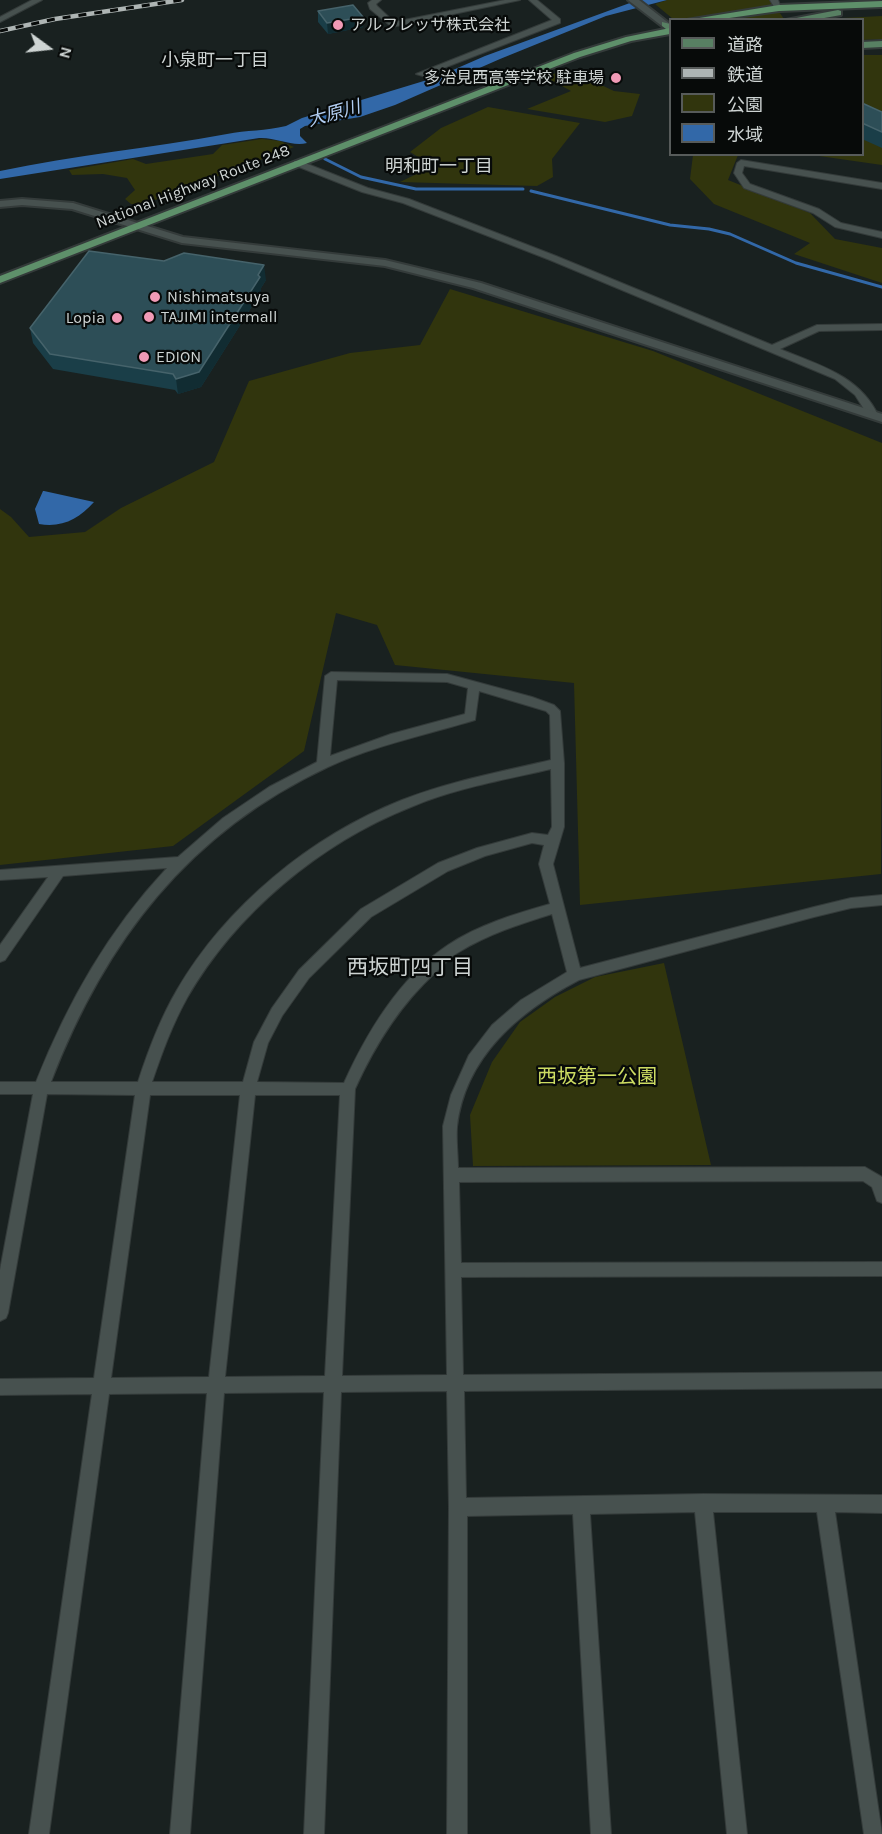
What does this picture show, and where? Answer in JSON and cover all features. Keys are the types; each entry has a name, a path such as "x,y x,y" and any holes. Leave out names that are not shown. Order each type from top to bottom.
{"highway":[{"path":"702,18 777,4 882,4"},
{"path":"764,18 882,11"},
{"name":"National Highway Route 248","path":"0,280 135,225 577,55 669,27"},
{"name":"National Highway Route 248","path":"0,269 121,220 577,47 669,27"}],"main road":[{"path":"804,18 838,13"},
{"path":"864,45 882,44"}],"street":[{"path":"0,20 38,0"},
{"path":"377,0 372,3 373,7 392,25 516,0"},
{"path":"420,74 557,21 533,0"},
{"path":"633,0 669,27"},
{"path":"297,163 365,190 406,201 553,258 839,377 857,389 878,416"},
{"path":"882,186 741,163 738,173 747,186 816,211 838,225 882,235"},
{"path":"0,204 22,201 65,205 182,240 385,262 413,268 477,285 878,416"},
{"path":"772,349 817,328 882,327"},
{"path":"323,764 332,676 447,678 550,708 556,714 558,827 546,864 575,975"},
{"path":"0,1313 41,1089 70,1014 103,954 142,903 180,862 245,810 286,783 323,764 415,731 471,717 474,685"},
{"path":"39,1834 143,1089 157,1046 189,982 226,933 302,861 379,815 442,790 558,763"},
{"path":"180,1834 216,1385 248,1089 261,1042 277,1012 303,974 366,913 443,867 532,837 552,841"},
{"path":"0,875 180,862"},
{"path":"1,951 60,870"},
{"path":"458,1834 458,1507 450,1126 464,1077 484,1043 510,1015 544,990 575,975 814,912 851,903 882,900"},
{"path":"314,1834 348,1089 366,1048 386,1014 421,977 452,949 511,921 557,907"},
{"path":"0,1088 348,1089"},
{"path":"451,1175 865,1174 879,1184 882,1196"},
{"path":"453,1270 882,1269"},
{"path":"0,1387 882,1380"},
{"path":"458,1507 703,1503 882,1504"},
{"path":"703,1503 737,1834"},
{"path":"581,1504 601,1834"},
{"path":"825,1504 874,1834"}],"green space":[{"path":"667,0 771,0 783,18 672,18 655,4"},
{"path":"882,16 882,39 864,40 864,18 843,18"},
{"path":"864,55 882,55 882,165 819,156 864,156"},
{"path":"567,69 614,91 640,94 632,116 605,122 527,109 571,91 545,77"},
{"path":"488,107 580,123 552,159 553,177 537,186 400,182 433,166 410,152 441,128"},
{"path":"262,139 280,141 294,147 142,205 131,204 125,199 135,190 127,178 103,174 72,175 69,170 133,159 146,164 213,154 222,145"},
{"path":"693,156 738,156 728,180 810,213 835,239 882,248 882,283 794,254 810,243 714,204 690,179"},
{"path":"450,289 653,351 882,443 881,874 580,905 574,683 395,665 377,625 336,613 304,751 173,846 0,865 0,509 11,517 29,537 85,532 121,508 214,462 249,381 350,353 420,345"},
{"name":"西坂第一公園","path":"664,963 711,1165 473,1166 470,1115 492,1062 520,1022 555,997 595,977"}],"water":[{"name":"大原川","path":"638,0 667,0 606,16 395,105 360,117 305,126 300,129 300,136 307,143 296,144 259,138 0,179 0,171 28,165 286,126 302,118 437,77 485,56"},
{"path":"43,491 94,502 70,521 55,525 39,524 35,509"}],"building":[{"path":"353,5 363,17 327,23 318,11"},
{"path":"864,104 882,112 882,132 864,124"},
{"name":"TAJIMI intermall","path":"89,251 164,261 184,253 264,265 258,275 260,277 199,372 176,379 173,374 50,354 30,328"}],"waterway":[{"path":"325,159 361,177 416,189 523,189"},
{"path":"531,191 670,225 709,229 730,234 796,263 882,287"}],"railway":[{"path":"0,31 55,19 182,0"}],"place":[{"name":"アルフレッサ株式会社","path":"338,25"},
{"name":"多治見西高等学校 駐車場","path":"616,78"},
{"name":"Nishimatsuya","path":"155,297"},
{"name":"TAJIMI intermall","path":"149,317"},
{"name":"Lopia","path":"117,318"},
{"name":"EDION","path":"144,357"}],"district":[{"name":"小泉町一丁目","path":"215,61"},
{"name":"明和町一丁目","path":"439,167"},
{"name":"西坂町四丁目","path":"410,968"}]}
